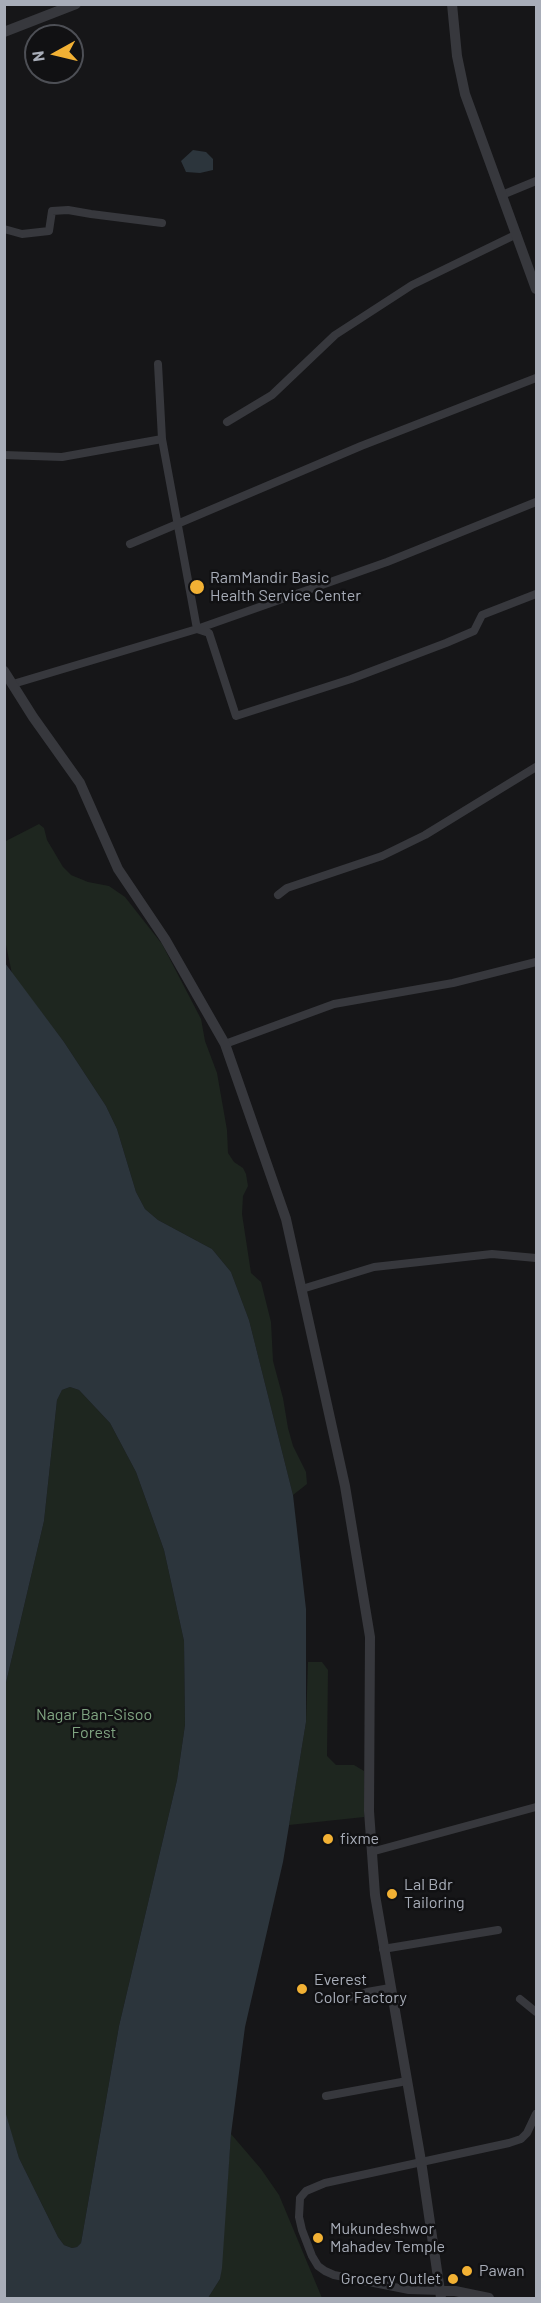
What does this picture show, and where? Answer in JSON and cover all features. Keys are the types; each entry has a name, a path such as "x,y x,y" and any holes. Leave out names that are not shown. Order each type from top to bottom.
{"street":[{"path":"4,32 76,4"},
{"path":"452,4 457,56 465,94 537,289"},
{"path":"502,195 537,181"},
{"path":"4,230 21,234 49,231 52,211 68,210 162,223"},
{"path":"227,422 272,395 335,335 412,285 517,234"},
{"path":"158,364 162,439 197,629"},
{"path":"130,544 361,446 537,378"},
{"path":"4,455 62,457 162,439"},
{"path":"13,684 197,629 387,562 537,502"},
{"path":"197,629 209,633 236,716 351,679 446,643 474,631 482,615 537,594"},
{"path":"4,671 33,717 80,783 118,869 165,939 225,1044 286,1219 345,1486 370,1636 369,1811 371,1852 383,1949 421,2162 441,2295"},
{"path":"278,895 287,888 382,856 425,835 537,767"},
{"path":"225,1044 334,1004 453,984 537,962"},
{"path":"302,1289 374,1267 492,1254 537,1258"},
{"path":"371,1852 537,1807"},
{"path":"383,1949 498,1930"},
{"path":"340,2000 390,1988"},
{"path":"520,1999 537,2013"},
{"path":"326,2096 407,2081"},
{"path":"489,2298 455,2291 441,2295 409,2290 334,2275 325,2271 318,2266 312,2256 299,2217 300,2198 313,2187 470,2153 521,2139 537,2115"}],"green space":[{"path":"39,824 44,828 47,840 63,867 71,875 88,882 109,886 125,897 162,944 201,1019 205,1041 217,1073 227,1130 228,1153 246,1174 248,1186 243,1196 242,1214 251,1273 261,1282 271,1322 273,1361 288,1428 293,1446 306,1472 307,1484 293,1495 249,1320 231,1272 212,1249 158,1220 145,1209 136,1192 117,1129 106,1106 64,1042 12,974 5,940 4,842"},
{"name":"Nagar Ban-Sisoo Forest","path":"70,1387 79,1390 110,1423 136,1472 164,1550 184,1641 185,1725 177,1780 119,2026 81,2243 72,2248 64,2245 58,2237 19,2158 4,2111 5,1687 44,1521 57,1400 62,1390"},
{"path":"308,1662 322,1662 328,1670 327,1756 336,1765 354,1765 364,1771 364,1817 289,1825 306,1722"},
{"path":"231,2134 261,2169 279,2195 322,2298 208,2298 220,2279"}],"shaded area":[{"path":"193,150 206,152 213,159 213,170 200,173 186,172 181,161"},
{"path":"5,963 64,1042 106,1106 117,1129 136,1192 145,1209 158,1220 212,1249 231,1272 249,1320 293,1495 306,1609 306,1722 283,1862 245,2027 231,2134 222,2268 220,2279 208,2298 5,2298 5,2111 19,2158 58,2237 64,2245 77,2247 81,2243 119,2026 177,1780 185,1725 184,1641 164,1550 136,1472 110,1423 79,1390 70,1387 62,1390 57,1400 44,1521 5,1687"}],"place":[{"name":"RamMandir Basic Health Service Center","path":"197,587"},
{"name":"fixme","path":"328,1839"},
{"name":"Lal Bdr Tailoring","path":"392,1894"},
{"name":"Everest Color Factory","path":"302,1989"},
{"name":"Mukundeshwor Mahadev Temple","path":"318,2238"},
{"name":"Pawan","path":"467,2271"},
{"name":"Grocery Outlet","path":"453,2279"}]}
